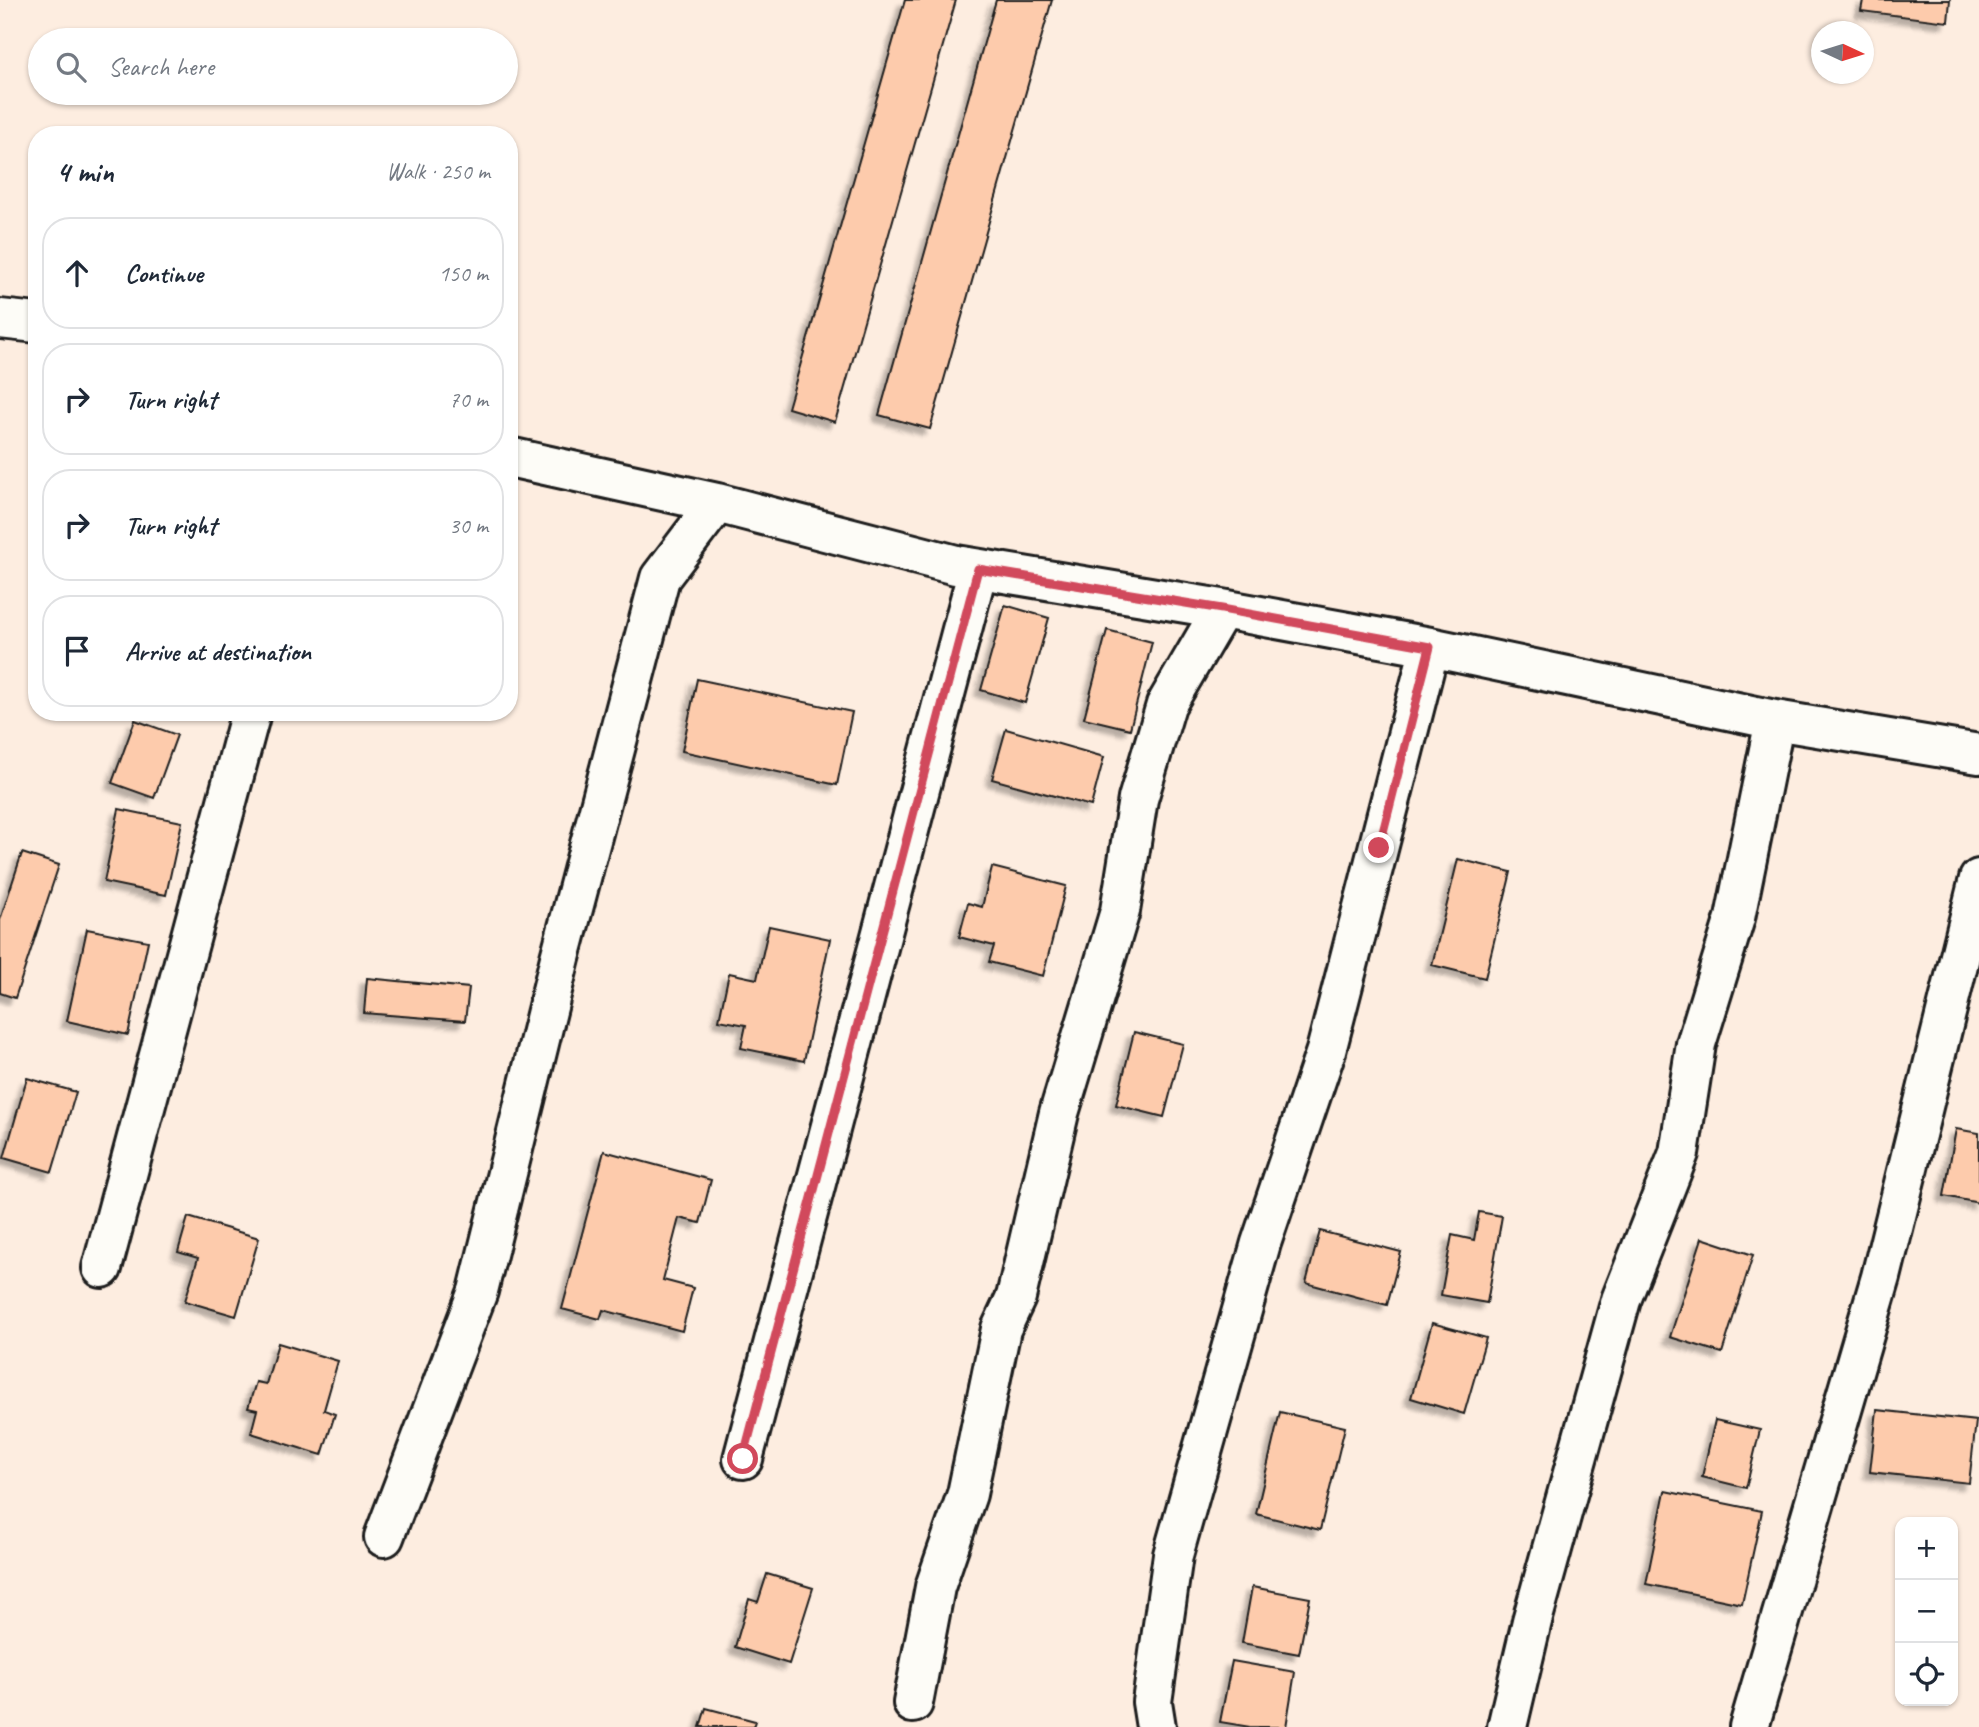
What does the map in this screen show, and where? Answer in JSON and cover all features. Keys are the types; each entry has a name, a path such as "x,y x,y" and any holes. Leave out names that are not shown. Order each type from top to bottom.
{"street":[{"path":"0,319 28,322"},
{"path":"518,459 717,503 943,562 1430,647 1775,720 1979,754"},
{"path":"384,1537 478,1291 560,958 660,578 717,503"},
{"path":"743,1459 978,569"},
{"path":"913,1703 935,1587 967,1494 1001,1328 1016,1297 1059,1112 1120,911 1138,799 1166,705 1222,609"},
{"path":"1156,1727 1152,1702 1173,1555 1261,1243 1326,1051 1430,647"},
{"path":"1507,1727 1532,1621 1622,1300 1679,1153 1696,1044 1735,918 1775,720"},
{"path":"102,1268 249,721"},
{"path":"1749,1727 1881,1277 1979,879"}],"building":[{"path":"905,0 956,0 835,422 788,408"},
{"path":"996,0 1052,0 930,429 879,415"},
{"path":"1863,0 1950,0 1948,22 1861,11"},
{"path":"1005,605 1049,618 1025,703 981,690"},
{"path":"1107,630 1152,642 1130,729 1084,718"},
{"path":"697,679 852,712 837,785 682,751"},
{"path":"135,721 177,735 154,798 112,783"},
{"path":"1006,729 1104,757 1091,806 992,779"},
{"path":"119,809 182,822 166,895 104,882"},
{"path":"22,853 59,865 15,998 0,993 0,920"},
{"path":"1458,859 1511,872 1485,978 1432,965"},
{"path":"992,867 1066,886 1043,976 989,962 994,946 959,937 968,903 982,907"},
{"path":"769,926 830,939 804,1061 741,1048 746,1025 719,1020 729,973 757,979"},
{"path":"87,929 148,941 128,1035 67,1021"},
{"path":"367,978 469,988 465,1021 364,1013"},
{"path":"1134,1032 1183,1044 1164,1117 1116,1105"},
{"path":"27,1078 76,1092 52,1172 4,1158"},
{"path":"1956,1129 1979,1133 1979,1203 1944,1196"},
{"path":"604,1151 711,1180 700,1223 679,1218 663,1280 693,1288 682,1331 603,1310 600,1319 562,1309"},
{"path":"1479,1212 1502,1216 1487,1303 1441,1295 1452,1235 1474,1240"},
{"path":"188,1217 259,1238 236,1316 185,1301 198,1258 178,1252"},
{"path":"1320,1231 1401,1252 1387,1305 1306,1283"},
{"path":"1702,1238 1753,1255 1722,1353 1670,1337"},
{"path":"1432,1323 1486,1338 1464,1414 1411,1398"},
{"path":"278,1343 338,1361 324,1410 335,1414 322,1455 251,1433 257,1410 248,1408 256,1382 266,1384"},
{"path":"1877,1410 1976,1421 1969,1483 1870,1472"},
{"path":"1280,1412 1345,1427 1320,1530 1256,1514"},
{"path":"1715,1420 1760,1430 1746,1488 1702,1477"},
{"path":"1665,1491 1762,1511 1742,1604 1646,1584"},
{"path":"767,1574 813,1588 789,1664 735,1647 749,1599 758,1602"},
{"path":"1252,1587 1310,1598 1299,1654 1242,1643"},
{"path":"1232,1661 1295,1672 1286,1727 1250,1727 1220,1722"},
{"path":"706,1708 755,1721 753,1727 700,1727"}],"route":[{"path":"743,1459 978,569 1430,647 1379,848"}]}
